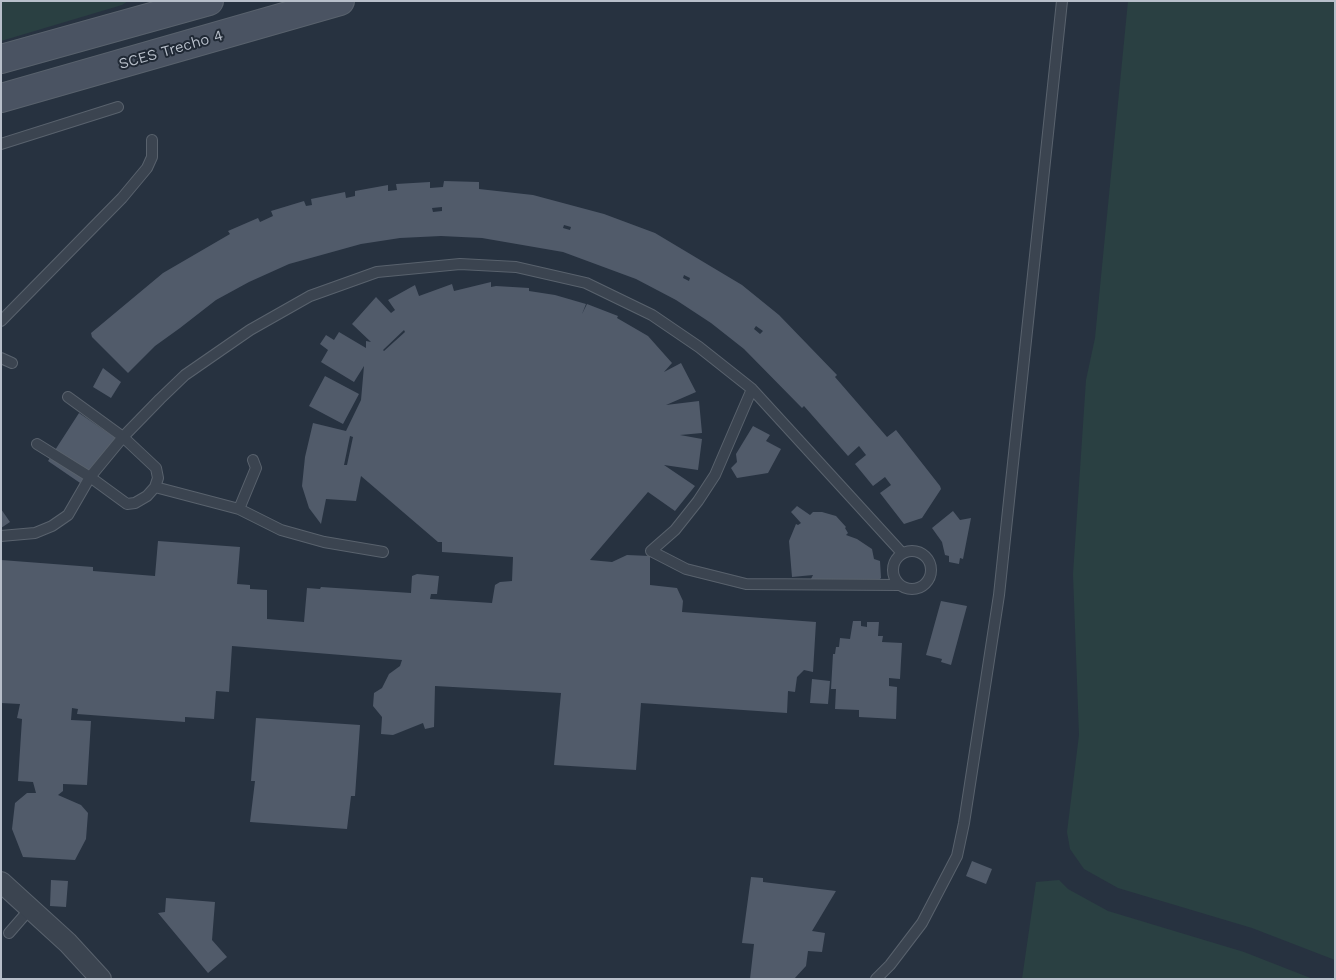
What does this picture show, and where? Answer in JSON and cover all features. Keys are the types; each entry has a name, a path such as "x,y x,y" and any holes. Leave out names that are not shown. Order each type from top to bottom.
{"street":[{"path":"1,59 209,1"},
{"name":"SCES Trecho 4","path":"1,98 340,1"},
{"path":"1,882 29,910 68,943 102,979"}],"lane":[{"path":"876,979 890,965 922,923 957,856 964,823 999,594 1062,1"},
{"path":"1,144 118,107"},
{"path":"1,321 122,198 147,168 152,157 152,140"},
{"path":"1,536 35,533 52,526 68,516 90,477 123,437 185,375 250,330 310,296 377,272 460,264 516,267 586,283 652,315 699,347 752,389 902,553"},
{"path":"1,358 12,363"},
{"path":"752,389 715,475 698,501 675,530 651,551 686,569 746,584 899,586 908,589 917,589 926,584 930,576 931,567 927,558 920,552 902,553 894,562 893,575 899,586"},
{"path":"37,444 90,477 127,504 135,503 147,496 155,487 158,478 156,468 123,437 68,397"},
{"path":"239,509 256,468 253,460"},
{"path":"155,487 239,509 281,530 324,542 383,552"},
{"path":"8,933 29,910"}],"green space":[{"path":"1,1 128,1 122,5 1,41"},
{"path":"1128,1 1335,1 1335,960 1252,928 1118,888 1084,869 1070,849 1067,832 1079,735 1073,574 1086,380 1095,338"},
{"path":"1059,880 1068,889 1108,911 1244,952 1313,979 1022,979 1036,882"}],"building":[{"path":"444,181 479,182 479,189 533,195 604,214 655,233 742,285 779,315 837,375 835,377 887,437 896,430 941,489 922,518 904,524 880,493 891,485 885,477 873,486 855,464 866,455 859,446 848,456 804,406 802,408 744,349 711,323 676,300 636,279 563,252 482,238 441,236 400,238 361,244 289,264 249,282 216,300 155,346 128,373 92,337 91,333 163,273 230,234 228,231 258,218 260,222 273,216 271,211 304,201 306,206 312,205 311,199 345,192 346,198 355,196 355,191 388,185 388,191 397,190 396,184 430,182 430,188 443,187","holes":["442,207 442,211 433,212 432,208","564,225 571,227 570,230 563,228","684,275 690,278 689,281 683,278","756,326 763,331 760,334 754,329"]},
{"path":"491,282 491,287 529,288 529,291 555,295 586,304 582,314 587,304 618,316 617,318 648,336 672,363 664,372 681,363 696,392 666,405 699,401 702,433 680,435 702,439 698,470 664,465 695,486 675,511 648,492 590,560 612,562 627,555 650,556 650,585 677,588 683,601 682,612 816,622 813,672 804,670 797,677 795,692 788,691 787,713 641,703 636,770 554,765 561,693 435,686 434,727 425,729 423,723 393,735 381,734 382,717 373,706 374,693 382,688 389,674 400,666 402,660 232,646 229,692 216,691 214,719 185,717 185,722 77,714 78,709 72,708 71,720 91,721 87,785 63,784 63,791 58,795 81,805 88,813 86,839 75,860 23,857 12,829 15,803 27,793 36,793 33,782 18,781 22,719 17,718 20,704 1,703 1,560 93,567 93,571 155,576 158,541 240,547 237,584 250,585 250,589 267,590 267,619 304,622 307,588 320,589 321,587 411,593 412,576 417,574 439,576 437,594 431,594 430,599 492,603 495,585 500,582 512,581 513,557 442,552 442,542 438,542 361,476 356,501 326,499 321,524 309,508 302,486 305,457 313,423 346,431 361,400 364,366 354,382 321,362 328,350 320,344 326,335 334,340 339,332 366,348 366,341 371,342 352,324 376,297 391,313 395,310 388,300 415,285 419,296 452,284 454,291","holes":["404,330 405,332 384,351 383,350","350,436 353,437 347,465 344,465"]},
{"path":"103,368 121,382 111,398 93,387"},
{"path":"325,376 359,394 343,424 309,406"},
{"path":"79,413 117,439 86,487 48,461"},
{"path":"753,426 770,435 766,441 781,449 768,473 737,478 731,468 737,462 736,454"},
{"path":"797,506 810,515 813,512 822,512 836,516 846,527 848,533 846,535 857,539 872,549 874,559 880,561 881,578 868,590 842,580 835,582 811,579 813,575 792,577 789,541 796,524 801,523 791,512"},
{"path":"1,509 10,522 1,528"},
{"path":"953,511 960,520 971,518 963,559 960,558 959,564 949,562 949,556 945,555 942,542 932,528"},
{"path":"941,601 967,606 951,665 941,662 942,659 926,655"},
{"path":"853,621 861,621 861,626 867,627 867,622 879,622 878,636 883,636 882,642 902,643 900,679 889,678 889,686 897,687 896,719 859,717 859,710 835,709 836,689 831,689 833,654 835,654 836,647 839,647 840,638 850,639"},
{"path":"812,679 830,681 828,704 810,703"},
{"path":"256,718 360,725 355,796 351,796 347,829 250,822 255,781 251,781"},
{"path":"972,861 992,869 986,884 966,876"},
{"path":"751,877 763,878 763,882 836,891 812,931 825,933 822,952 808,951 806,966 794,979 750,979 754,944 742,943"},
{"path":"51,880 68,881 66,907 50,906"},
{"path":"166,898 215,902 212,940 227,957 208,973 158,913 165,912"}]}
